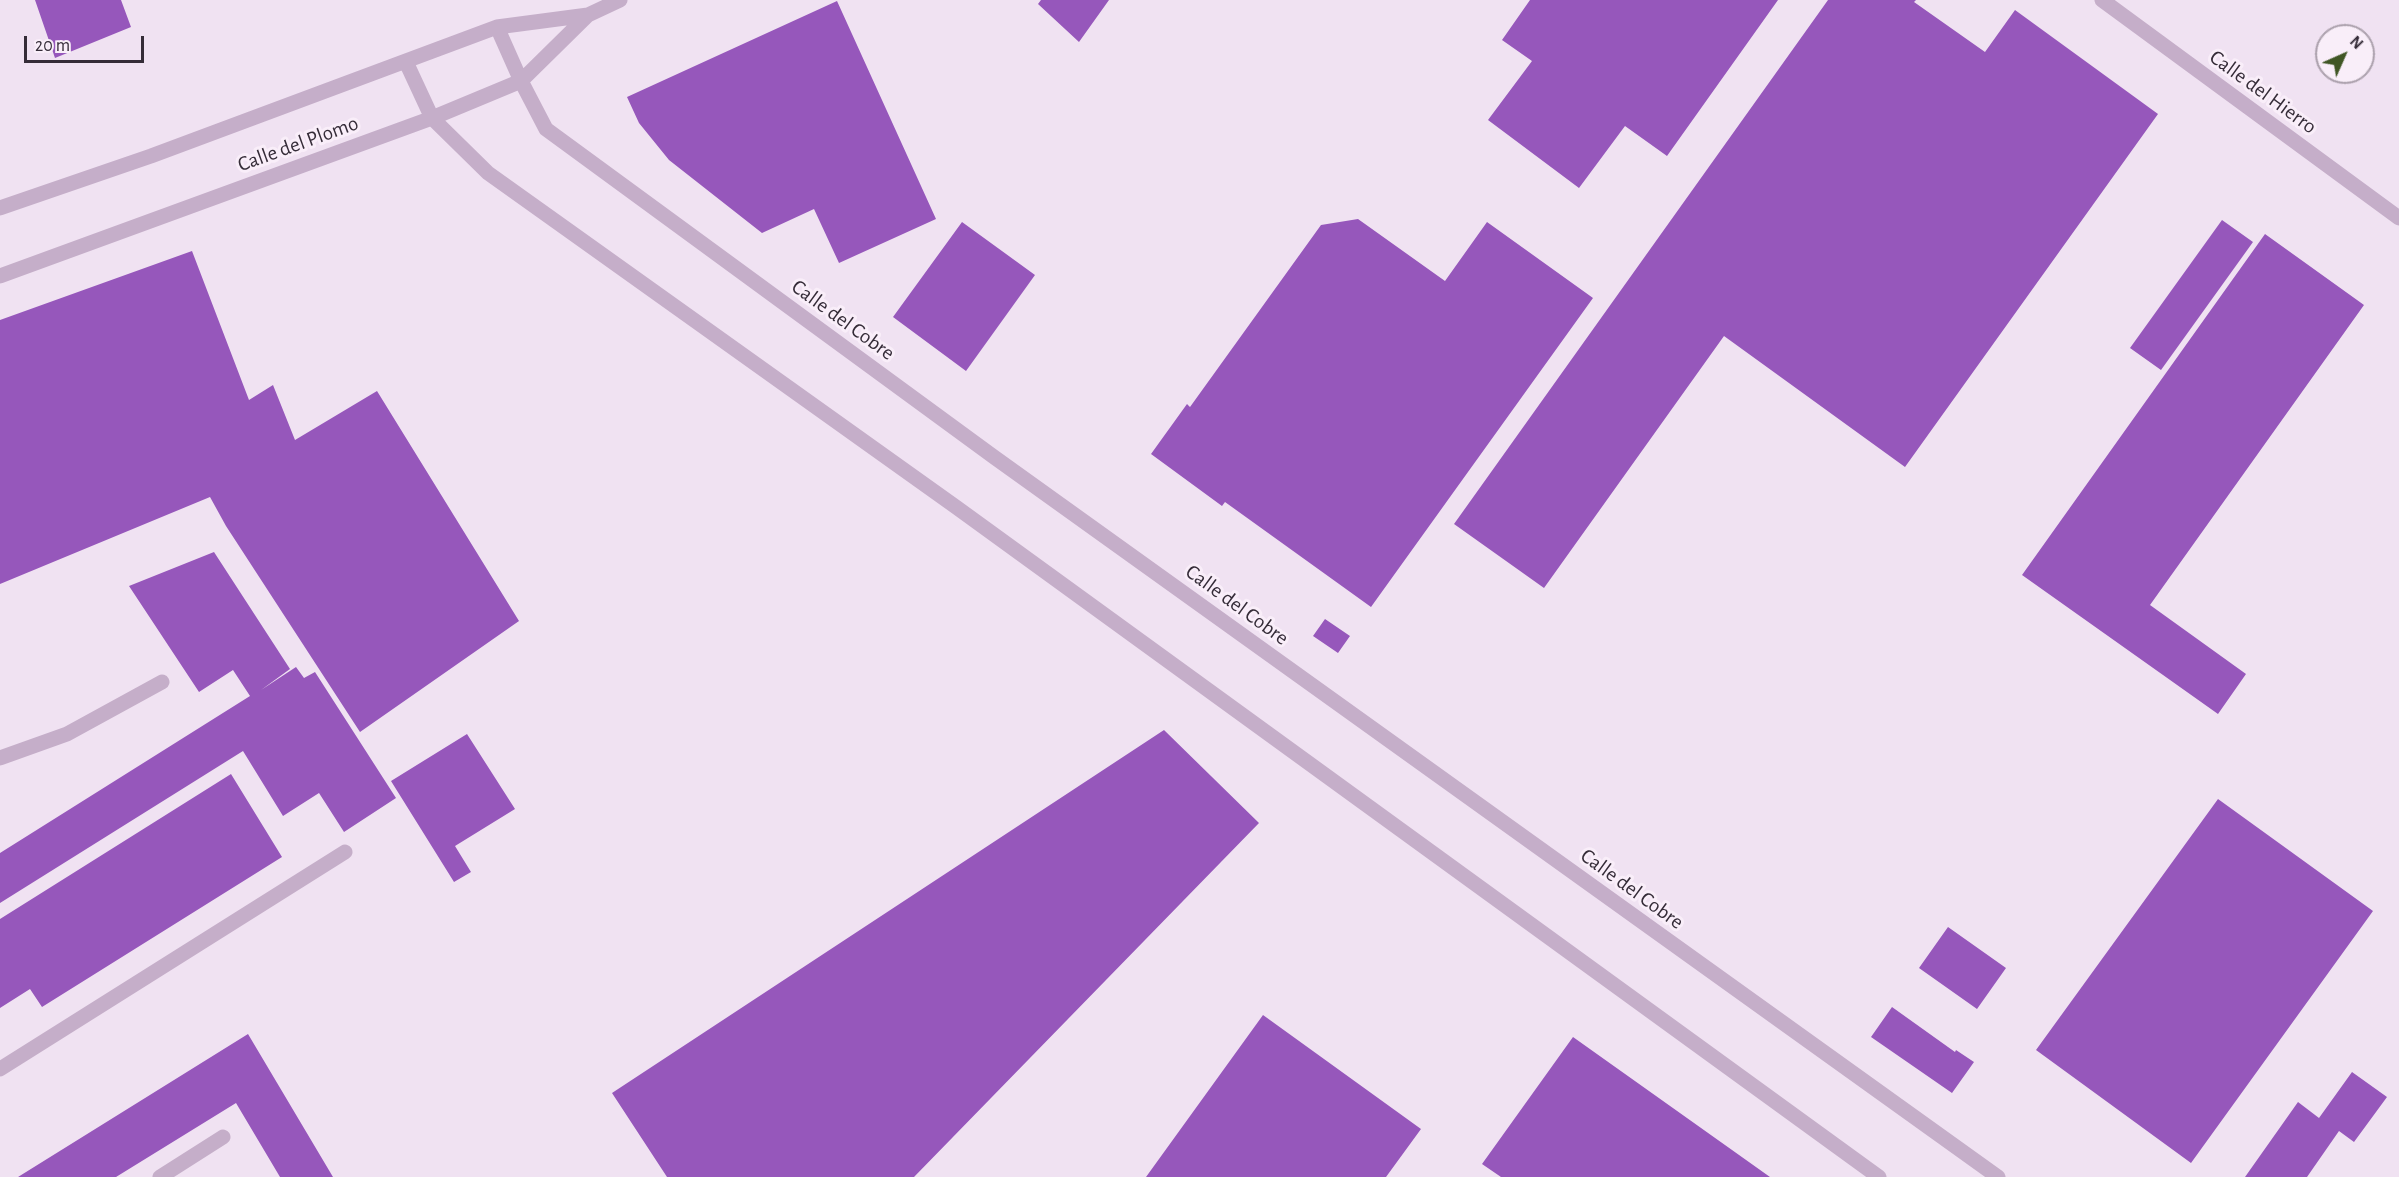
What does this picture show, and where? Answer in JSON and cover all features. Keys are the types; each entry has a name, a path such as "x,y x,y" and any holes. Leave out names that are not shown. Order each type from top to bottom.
{"street":[{"name":"Calle del Plomo","path":"0,208 150,156 497,27 588,15 620,0"},
{"name":"Calle del Hierro","path":"2102,0 2399,218"},
{"name":"Calle del Plomo","path":"0,276 432,118 521,81 588,15"},
{"name":"Calle del Cobre","path":"497,27 546,129 984,450 1998,1177"},
{"path":"406,62 432,118 488,173 975,521 1879,1177"},
{"path":"0,758 67,734 162,682"},
{"path":"0,1069 345,852"},
{"path":"160,1177 223,1137"}],"building":[{"path":"35,0 121,0 131,27 55,58"},
{"path":"1041,0 1109,0 1079,42 1038,4"},
{"path":"1530,0 1778,0 1667,156 1625,126 1579,188 1488,120 1532,61 1502,40"},
{"path":"1828,0 1916,0 1914,2 1985,52 2015,10 2158,114 1905,467 1724,336 1544,588 1454,524"},
{"path":"837,1 936,219 839,263 814,209 762,233 669,160 639,123 627,97"},
{"path":"1358,219 1445,281 1487,222 1593,298 1371,607 1225,502 1222,506 1151,454 1187,404 1190,407 1321,225"},
{"path":"2222,220 2253,242 2161,370 2130,348"},
{"path":"962,222 1035,275 966,371 893,317"},
{"path":"2265,234 2364,305 2150,605 2246,674 2218,714 2022,575"},
{"path":"192,251 249,400 273,385 295,440 377,391 519,621 360,732 226,526 210,497 0,584 0,320"},
{"path":"214,552 290,669 261,690 296,667 304,678 315,672 396,798 344,832 319,793 283,816 243,751 0,903 0,853 250,696 233,670 199,692 129,586"},
{"path":"1325,619 1350,636 1338,653 1313,636"},
{"path":"1164,730 1259,823 914,1177 667,1177 612,1093"},
{"path":"467,734 515,809 455,846 471,872 454,882 391,781"},
{"path":"231,774 282,857 42,1007 30,989 0,1008 0,919"},
{"path":"2218,799 2373,911 2191,1163 2036,1050"},
{"path":"1948,927 2006,968 1977,1009 1919,968"},
{"path":"1892,1007 1955,1052 1956,1050 1974,1062 1952,1093 1871,1037"},
{"path":"1263,1015 1421,1129 1386,1177 1146,1177"},
{"path":"248,1034 333,1177 280,1177 236,1103 116,1177 18,1177"},
{"path":"1573,1037 1770,1177 1501,1177 1482,1164"},
{"path":"2352,1072 2387,1097 2354,1142 2339,1131 2307,1177 2245,1177 2298,1102 2319,1118"}]}
